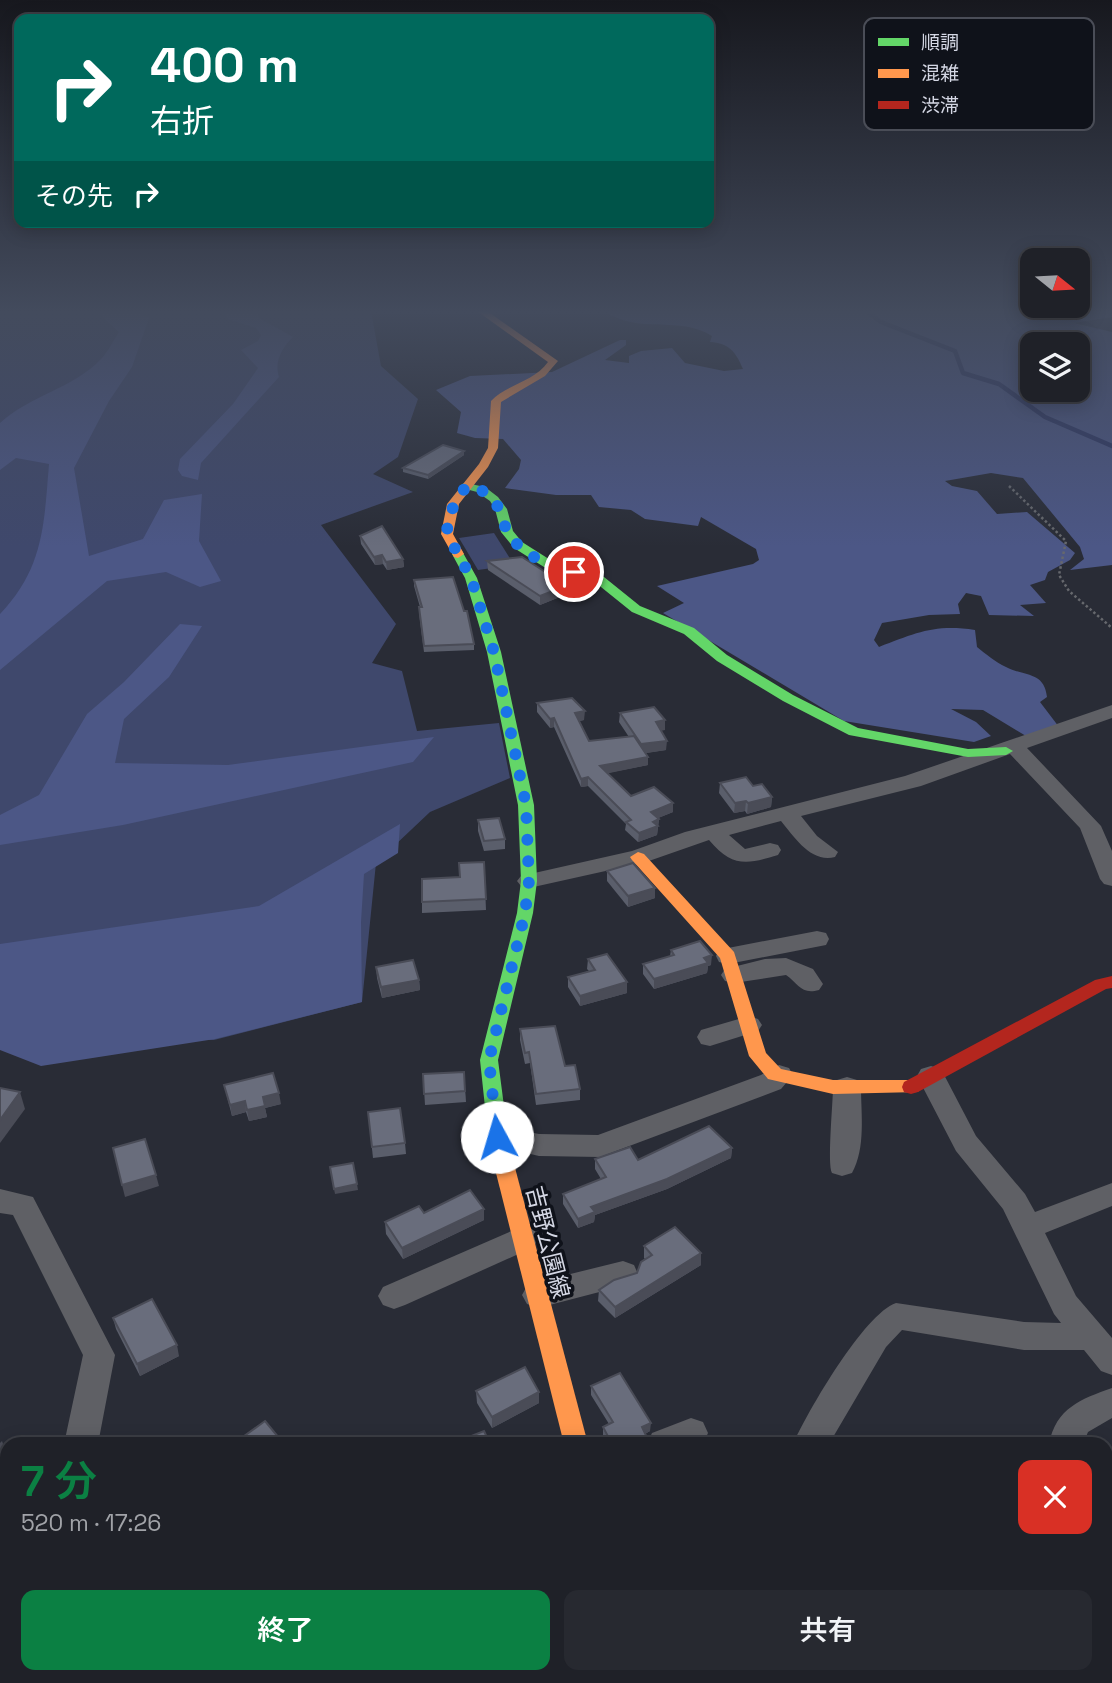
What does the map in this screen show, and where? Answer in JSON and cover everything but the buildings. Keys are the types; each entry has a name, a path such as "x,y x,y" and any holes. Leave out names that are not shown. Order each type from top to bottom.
{"main road":[{"name":"吉野公園線","path":"511,390 500,395 494,408 493,448 448,516 447,534 471,578 494,652 526,805 529,881 525,913 489,1060 497,1137 574,1437"},
{"path":"466,486 481,489 494,499 501,509 507,532 518,545 548,564 600,580 636,609 689,631 722,658 788,698 854,732 968,753 1011,749"},
{"path":"638,857 731,965 758,1056 779,1075 796,1081 847,1087 910,1088 1101,984 1112,982"}],"street":[{"path":"529,881 638,857 715,832 913,781 1011,749 1112,711"},
{"path":"1011,749 1090,826 1112,879"},
{"path":"787,814 809,841 827,852"},
{"path":"715,832 735,855 747,858 770,850"},
{"path":"731,965 817,939"},
{"path":"731,965 795,967 805,974 810,984"},
{"path":"710,1037 749,1025"},
{"path":"497,1137 539,1145 600,1146 771,1082 779,1075"},
{"path":"931,1076 966,1143 1015,1202 1065,1305 1102,1349"},
{"path":"842,1165 847,1138 847,1087"},
{"path":"1027,1227 1112,1194"},
{"path":"0,1201 23,1205 99,1354 82,1437"},
{"path":"394,1296 523,1238"},
{"path":"538,1295 623,1274"},
{"path":"814,1437 875,1337 896,1316 1102,1349"},
{"path":"1067,1437 1067,1432 1082,1414 1112,1403"}],"path":[{"path":"1009,486 1020,499 1056,527 1066,541 1059,575 1069,591 1112,628"}],"shaded area":[{"path":"0,390 407,390 418,399 398,457 373,474 413,492 321,525 396,624 372,663 402,671 417,731 499,723 510,778 430,812 376,863 362,1002 214,1040 108,1040 0,1047"},
{"path":"55,390 117,390 74,468 89,556 143,539 164,500 202,494 199,541 221,581 200,587 166,572 107,581 0,670 0,614 15,597 34,562 43,526 49,464 16,458 0,470 0,423"},
{"path":"243,390 268,390 201,463 198,480 182,476 178,470 180,459 233,404"},
{"path":"436,390 1020,390 1020,402 1090,402 1090,390 1112,390 1112,565 1070,570 1084,559 1080,547 1023,478 991,473 945,481 952,486 977,491 997,514 1027,512 1075,553 1070,560 1048,572 1045,580 1030,585 1046,603 1020,605 1034,616 989,615 981,596 966,593 958,604 960,614 929,615 882,623 874,640 879,647 936,629 975,630 977,647 1002,665 1033,676 1042,683 1047,697 1040,702 1059,727 1031,739 983,710 951,709 976,722 991,736 974,742 844,721 663,613 684,603 657,586 753,564 759,560 756,549 701,517 698,526 645,519 631,510 599,507 591,495 556,495 505,488 519,469 521,460 503,439 475,438 457,433 461,412"},
{"path":"494,533 514,565 478,570 459,538"},
{"path":"180,624 202,626 169,677 124,719 115,763 228,765 434,737 413,762 123,825 0,845 0,815 39,795 87,714 124,682"},
{"path":"400,824 398,853 364,874 361,922 362,1002 215,1039 41,1066 0,1050 0,944 259,906"}],"waterway":[{"path":"1007,390 1045,417 1112,446"}],"traffic: fast":[{"path":"466,486 481,489 494,499 501,509 507,532 518,545 548,564 600,580 636,609 689,631 722,658 788,698 854,732 968,753 1006,751"},
{"path":"458,554 471,578 494,652 526,805 529,881 525,913 489,1060 499,1145"}],"traffic: slow":[{"path":"458,554 447,534 453,504 484,465 493,448 496,401 514,390"},
{"path":"638,857 728,956 758,1056 775,1074 833,1087 911,1087"},
{"path":"499,1145 574,1437"}],"traffic: jam":[{"path":"911,1087 1101,984 1112,982"}],"route":[{"path":"497,1137 489,1060 525,913 529,881 526,805 516,746 494,652 471,578 447,534 448,516 453,504 466,486 488,492 501,509 507,532 518,545 548,564 574,572"}]}
